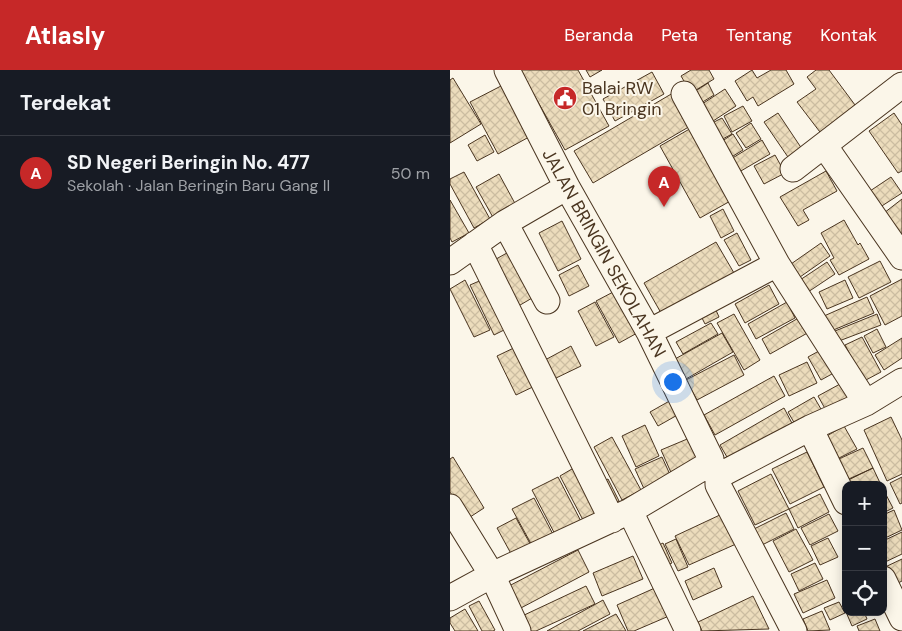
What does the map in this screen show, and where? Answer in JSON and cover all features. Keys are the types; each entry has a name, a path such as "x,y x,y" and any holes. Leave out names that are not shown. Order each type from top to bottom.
{"street":[{"name":"JALAN BRINGIN SEKOLAHAN","path":"507,70 567,187 649,332 711,459 718,485 794,631"},
{"path":"793,169 902,85"},
{"path":"684,94 777,264 866,403"},
{"path":"824,145 902,257"},
{"path":"450,262 505,223 567,187"},
{"path":"505,223 548,301"},
{"path":"475,244 621,516 688,631"},
{"path":"649,332 777,264"},
{"path":"450,598 492,575 621,516 713,471 722,474 810,428 866,403 902,381"},
{"path":"810,428 842,494"},
{"path":"450,507 492,575 518,631"},
{"path":"887,587 902,618"}],"building":[{"name":"Balai RW 01 Bringin","path":"520,70 578,70 609,126 565,150"},
{"path":"586,70 602,70 590,77"},
{"path":"691,70 709,70 714,79 691,93 681,76"},
{"path":"752,70 757,78 771,70 786,70 794,84 758,106 753,97 747,101 735,81"},
{"path":"816,70 829,70 861,113 823,136 797,102 816,89 807,77"},
{"path":"652,72 664,94 615,121 603,99"},
{"path":"453,78 481,124 450,143 450,80"},
{"path":"708,83 714,95 701,103 694,92"},
{"path":"501,86 529,137 498,154 470,102"},
{"path":"725,89 736,106 707,125 696,108"},
{"path":"673,93 692,125 593,183 574,151"},
{"path":"743,106 752,121 732,132 724,116"},
{"path":"778,113 804,152 790,160 764,122"},
{"path":"894,113 902,125 902,171 898,173 869,131"},
{"path":"722,118 732,134 719,141 710,124"},
{"path":"751,123 761,139 746,148 736,133"},
{"path":"693,127 734,199 700,218 660,146"},
{"path":"733,134 743,150 725,161 716,145"},
{"path":"485,135 494,152 477,161 468,145"},
{"path":"762,140 770,154 734,175 726,162"},
{"path":"775,155 785,173 764,184 754,166"},
{"path":"826,171 837,191 803,210 809,220 798,226 780,197"},
{"path":"464,172 490,219 474,228 450,184 450,179"},
{"path":"499,174 518,209 495,221 476,187"},
{"path":"891,177 902,193 874,211 864,195"},
{"path":"902,199 902,233 900,234 884,213"},
{"path":"450,200 469,233 452,242 450,238"},
{"path":"723,209 734,231 721,238 710,216"},
{"path":"844,220 858,245 860,243 869,259 839,275 830,260 834,258 821,233"},
{"path":"562,221 581,259 558,271 539,233"},
{"path":"737,233 751,260 739,266 724,240"},
{"path":"716,242 734,273 661,313 644,283"},
{"path":"821,243 830,256 800,277 791,264"},
{"path":"514,249 539,294 515,308 489,263"},
{"path":"880,261 891,282 859,298 848,277"},
{"path":"827,262 835,274 808,292 800,280"},
{"path":"578,265 589,286 569,296 559,275"},
{"path":"484,279 508,328 494,335 470,285"},
{"path":"902,279 902,316 885,325 870,296"},
{"path":"465,280 490,330 474,337 450,289"},
{"path":"845,280 853,298 827,309 819,292"},
{"path":"769,285 779,304 745,323 735,304"},
{"path":"617,290 639,332 619,343 596,301"},
{"path":"867,297 874,313 831,331 824,316"},
{"path":"712,301 719,317 705,324 697,308"},
{"path":"595,302 614,337 596,346 578,311"},
{"path":"787,302 795,318 756,339 748,324"},
{"path":"734,314 760,360 744,370 717,323"},
{"path":"877,314 881,325 839,341 835,331"},
{"path":"802,316 811,331 770,354 762,339"},
{"path":"711,323 718,334 683,354 676,342"},
{"path":"877,329 886,347 873,353 864,336"},
{"path":"722,333 733,352 686,379 675,359"},
{"path":"862,337 881,372 864,381 845,345"},
{"path":"902,338 902,358 884,370 875,355"},
{"path":"520,345 539,384 516,395 497,356"},
{"path":"571,346 581,366 554,379 545,360"},
{"path":"828,346 841,369 821,380 808,357"},
{"path":"734,355 744,375 697,400 686,380"},
{"path":"807,362 817,383 789,396 779,375"},
{"path":"774,376 785,396 715,435 704,415"},
{"path":"851,378 861,396 828,414 818,396"},
{"path":"814,397 825,416 799,431 788,412"},
{"path":"673,399 681,413 658,426 650,412"},
{"path":"784,408 794,427 731,464 720,445"},
{"path":"891,417 902,440 902,474 887,481 864,430"},
{"path":"645,425 659,456 636,467 622,436"},
{"path":"844,426 857,449 837,459 825,437"},
{"path":"612,437 641,490 622,500 594,447"},
{"path":"692,437 704,464 673,477 661,450"},
{"path":"863,448 873,468 840,483 830,463"},
{"path":"807,452 824,487 790,504 772,469"},
{"path":"453,457 484,508 467,519 450,492 450,459"},
{"path":"662,457 672,479 645,491 635,469"},
{"path":"577,466 601,511 583,520 560,476"},
{"path":"873,468 879,481 846,481"},
{"path":"771,474 789,509 755,525 738,491"},
{"path":"558,477 585,529 559,542 532,490"},
{"path":"902,477 902,503 900,504 890,483"},
{"path":"608,479 619,501 609,506 597,484"},
{"path":"820,494 829,512 798,528 789,509"},
{"path":"887,497 893,508 887,511"},
{"path":"534,498 556,540 535,551 512,509"},
{"path":"894,510 902,530 887,537 887,526 887,513"},
{"path":"786,513 794,529 758,547 750,531"},
{"path":"722,514 736,544 689,565 675,536"},
{"path":"829,514 838,531 810,545 801,528"},
{"path":"516,518 534,551 515,561 497,528"},
{"path":"796,529 813,560 789,572 773,541"},
{"path":"902,532 902,554 887,561 887,539"},
{"path":"828,538 838,557 820,565 811,546"},
{"path":"676,539 688,567 678,571 665,544"},
{"path":"663,543 672,563 664,566 655,547"},
{"path":"578,550 589,572 519,609 507,587"},
{"path":"633,556 643,579 602,596 593,573"},
{"path":"902,559 902,581 892,586 887,576 887,566"},
{"path":"815,563 823,579 799,591 791,574"},
{"path":"714,568 722,587 693,600 685,581"},
{"path":"827,580 835,598 803,613 794,594"},
{"path":"586,586 595,604 536,631 526,631 520,617"},
{"path":"657,587 669,616 634,631 628,631 617,605"},
{"path":"753,596 769,629 702,631 698,622"},
{"path":"603,600 610,614 578,631 547,631"},
{"path":"479,601 495,630 482,631 469,606"},
{"path":"839,602 842,608 842,614 830,620 824,608"},
{"path":"465,609 478,631 455,631 450,623 450,618"},
{"path":"822,611 830,630 808,631 803,619"},
{"path":"616,614 626,631 583,631"},
{"path":"848,616 866,616 867,619 852,626"},
{"path":"875,619 880,631 859,631 857,626"}],"place":[{"name":"Balai RW 01 Bringin","path":"565,98"},
{"name":"SD Negeri Beringin No. 477","path":"664,207"}]}
